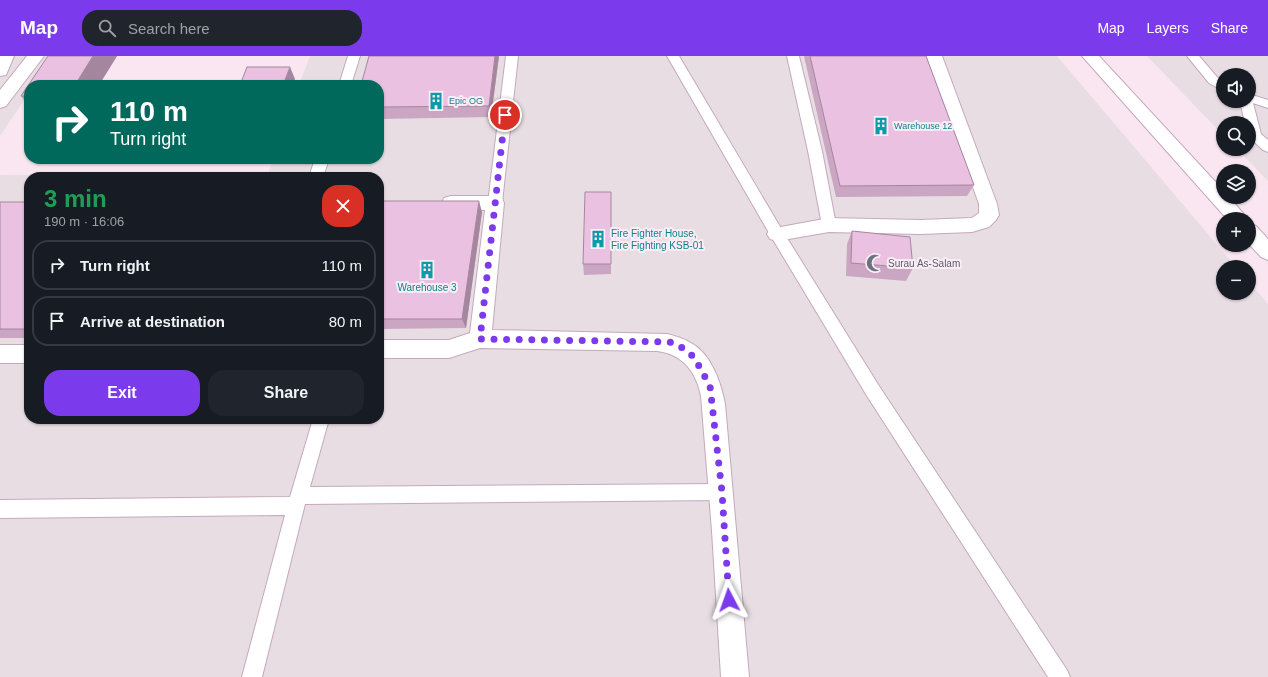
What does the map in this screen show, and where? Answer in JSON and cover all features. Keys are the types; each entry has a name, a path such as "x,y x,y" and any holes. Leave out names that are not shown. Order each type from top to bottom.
{"street":[{"path":"0,71 6,56"},
{"path":"0,102 36,56"},
{"path":"777,234 829,225 972,225 982,222 989,215 988,204 934,56"},
{"path":"1090,56 1232,212"},
{"path":"433,204 494,203 480,339"},
{"path":"1256,239 1268,252"},
{"path":"384,349 449,349 480,339 670,342 681,347 694,357 710,386 722,492 735,677"},
{"path":"0,354 24,354"}],"lane":[{"path":"347,80 354,56"},
{"path":"494,203 512,56"},
{"path":"674,56 777,234 873,391 1060,677"},
{"path":"793,56 815,151 829,225"},
{"path":"1193,56 1204,70 1216,81"},
{"path":"1256,100 1268,104"},
{"path":"1248,108 1255,136 1268,147"},
{"path":"252,677 320,424"},
{"path":"0,509 722,492"}],"shaded area":[{"path":"0,56 54,56 33,80 24,80 24,100 0,136"},
{"path":"310,56 1057,56 1216,243 1216,252 1223,252 1230,260 1216,260 1216,300 1256,300 1256,290 1268,304 1268,677 0,677 0,175 24,175 24,424 384,424 384,172 268,172 271,164 384,164 384,80 301,80"},
{"path":"1147,56 1268,56 1268,181 1256,169 1256,164 1252,164 1244,156 1256,156 1256,116 1216,116 1216,128"}],"building":[{"path":"48,56 93,56 78,80 32,80"},
{"name":"Epic OG","path":"369,56 495,56 489,106 384,107 384,80 362,80"},
{"name":"Warehouse 12","path":"810,56 926,56 974,185 840,186"},
{"path":"247,67 290,67 285,80 242,80"},
{"name":"Fire Fighter House, Fire Fighting KSB-01","path":"585,192 611,192 611,264 583,264"},
{"name":"Warehouse 3","path":"384,201 479,201 462,319 384,319"},
{"path":"0,202 24,202 24,329 0,329"},
{"path":"852,231 910,237 913,268 851,263"}],"place":[{"name":"Epic OG","path":"436,101"},
{"name":"Warehouse 12","path":"881,126"},
{"name":"Fire Fighter House, Fire Fighting KSB-01","path":"598,239"},
{"name":"Surau As-Salam","path":"875,263"},
{"name":"Warehouse 3","path":"427,270"}],"route":[{"path":"505,115 480,339 670,342 681,347 694,357 710,386 722,492 729,600"}]}
